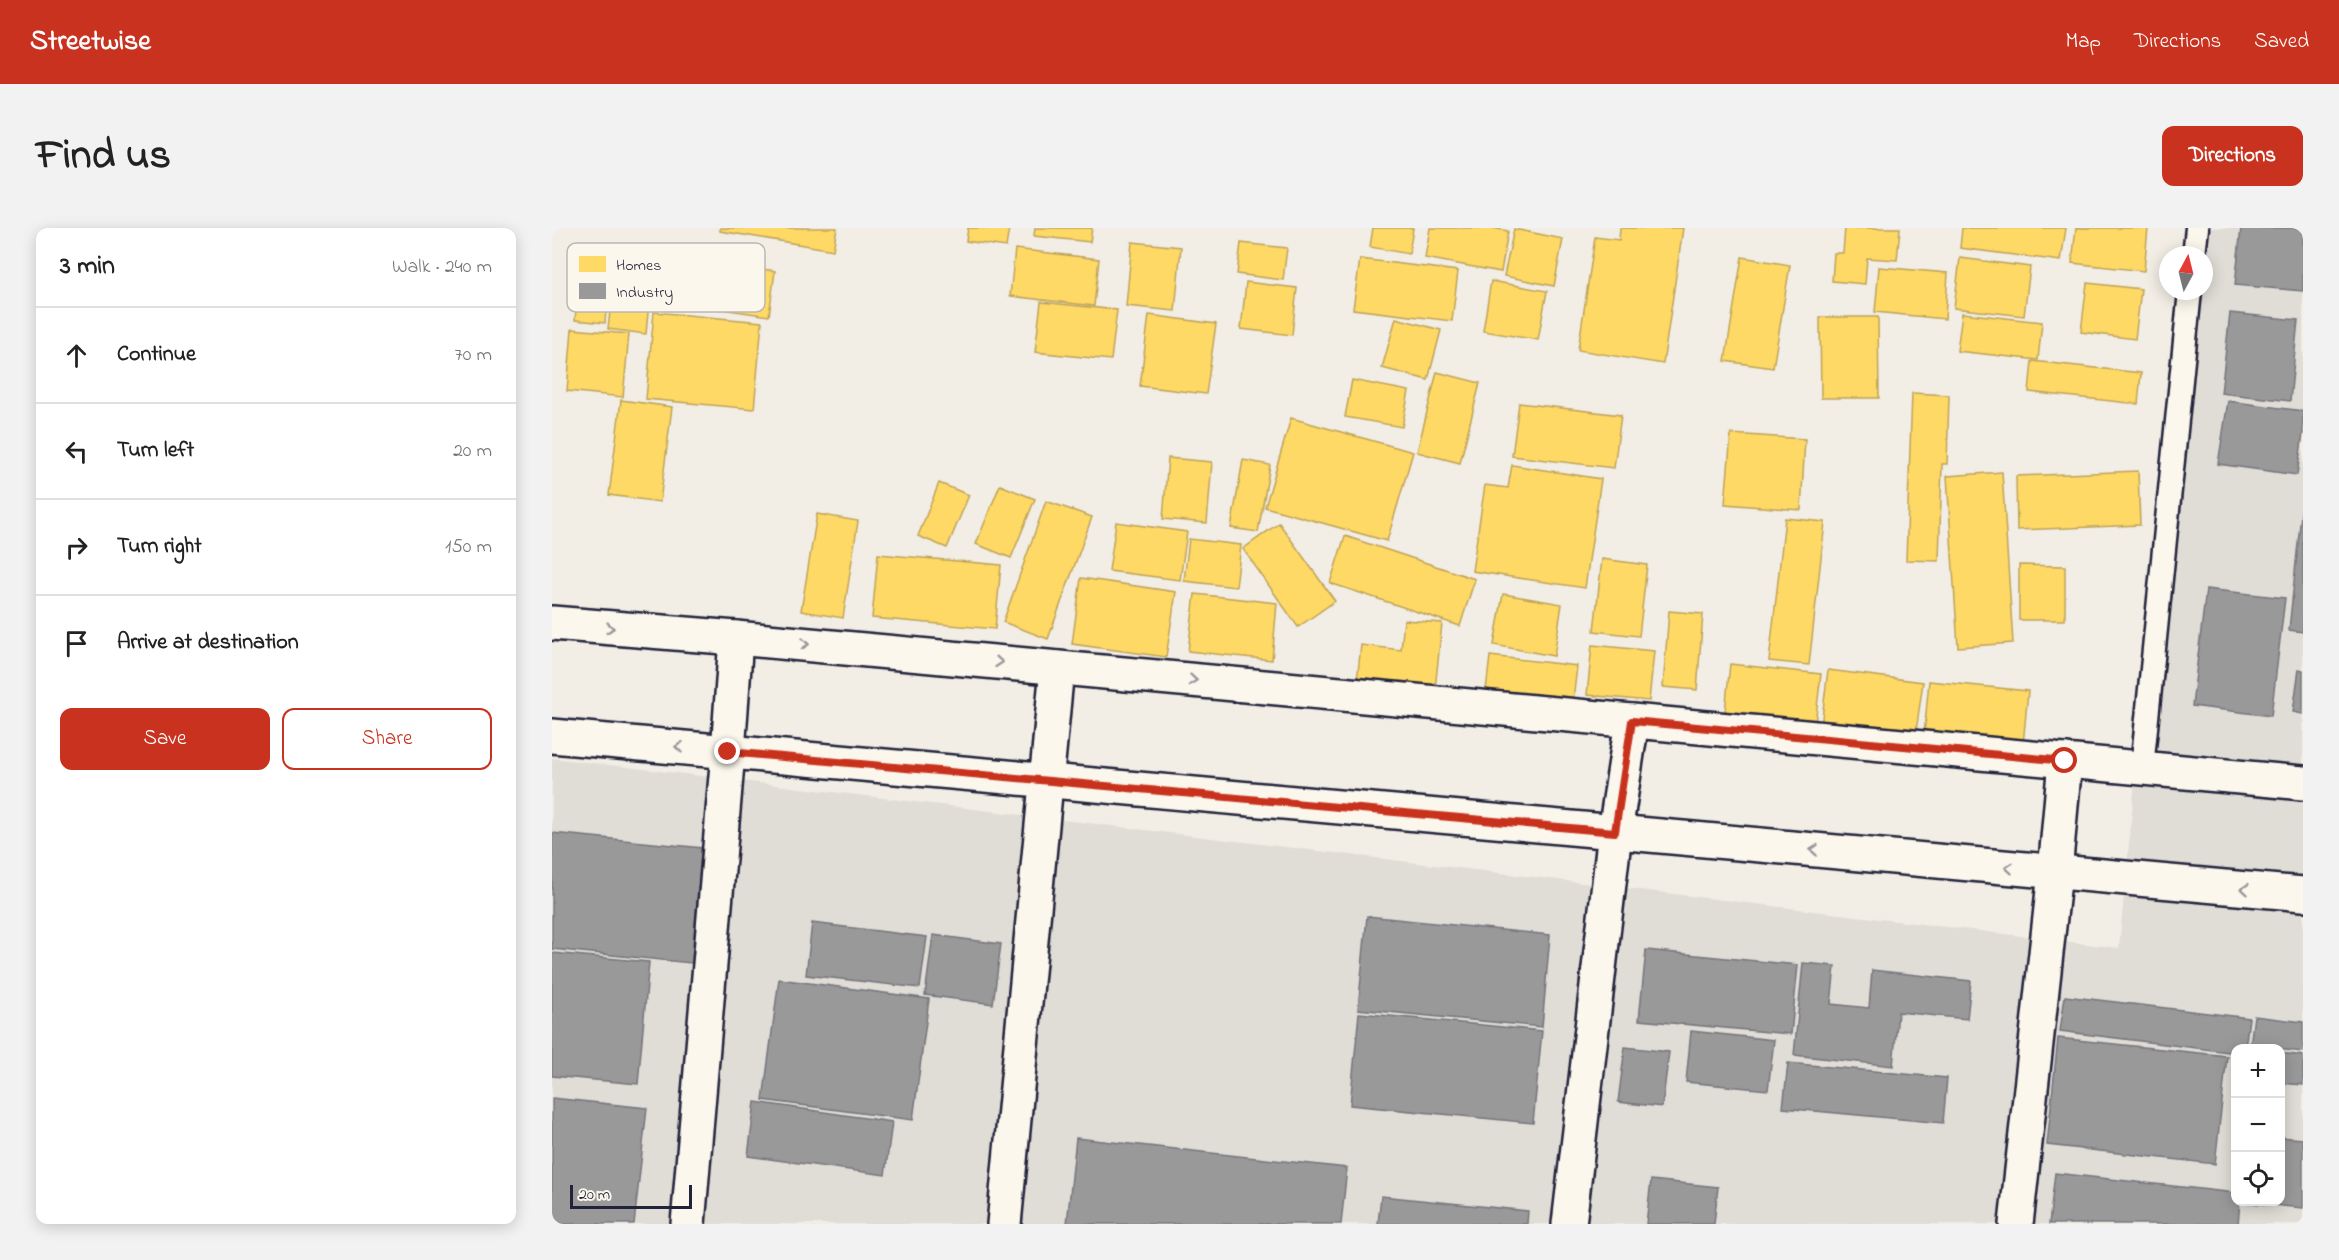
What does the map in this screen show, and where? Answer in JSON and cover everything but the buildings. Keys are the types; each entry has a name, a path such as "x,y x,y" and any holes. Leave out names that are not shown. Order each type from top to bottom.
{"street":[{"path":"552,623 736,638 2303,783"},
{"path":"687,1224 736,638"},
{"path":"1004,1224 1057,668"},
{"path":"1569,1224 1615,832 1632,721"},
{"path":"552,736 2303,894"},
{"path":"2016,1224 2065,761"}],"lane":[{"path":"2195,246 2197,228"},
{"path":"2142,768 2189,300"}],"shaded area":[{"path":"2188,228 2303,228 2303,1224 552,1224 552,758 2119,948 2181,300 2213,300 2213,246 2199,246"}],"route":[{"path":"728,752 1615,832 1632,721 2065,761"}]}
